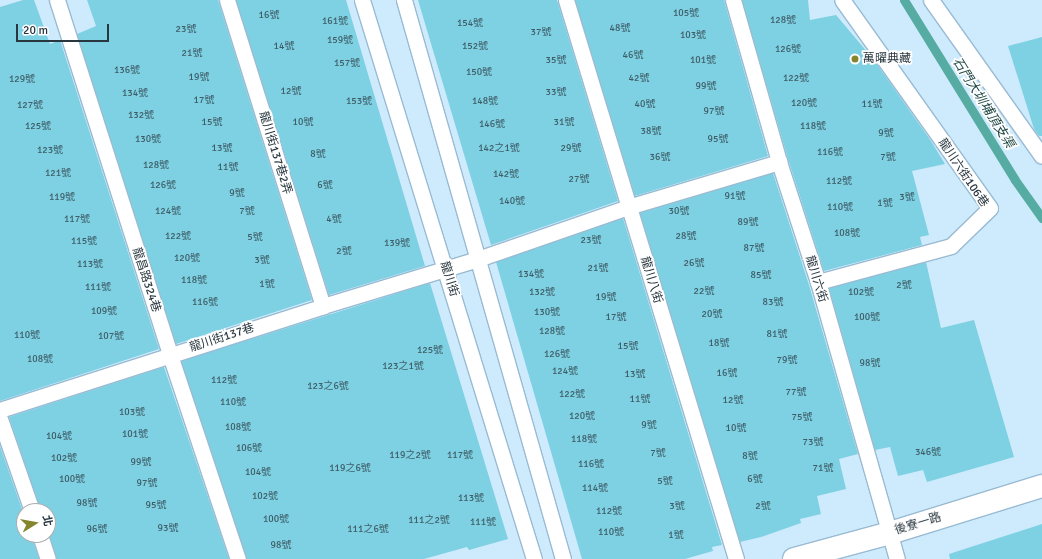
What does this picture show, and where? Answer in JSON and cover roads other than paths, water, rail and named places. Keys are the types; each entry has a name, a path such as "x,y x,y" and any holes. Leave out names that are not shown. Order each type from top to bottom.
{"street":[{"name":"後寮一路","path":"794,559 890,533 1042,486"}],"lane":[{"name":"龍昌路324巷","path":"57,0 170,355 238,559"},
{"name":"龍川街137巷2弄","path":"226,0 323,306"},
{"name":"龍川街","path":"362,0 534,559"},
{"path":"404,0 564,559"},
{"name":"龍川八街","path":"566,0 736,559"},
{"name":"龍川六街","path":"733,0 779,162 818,282 897,559"},
{"name":"龍川六街106巷","path":"818,282 951,246 990,208 842,0"},
{"path":"931,0 1042,156"},
{"name":"龍川街137巷","path":"0,410 323,306 478,259 628,207 779,162"},
{"path":"0,419 29,503"},
{"path":"43,543 48,559"}],"waterway":[{"name":"石門大圳埔頂支渠","path":"904,0 1015,180 1042,218"}],"place":[{"name":"萬曜典藏","path":"855,59"}]}
